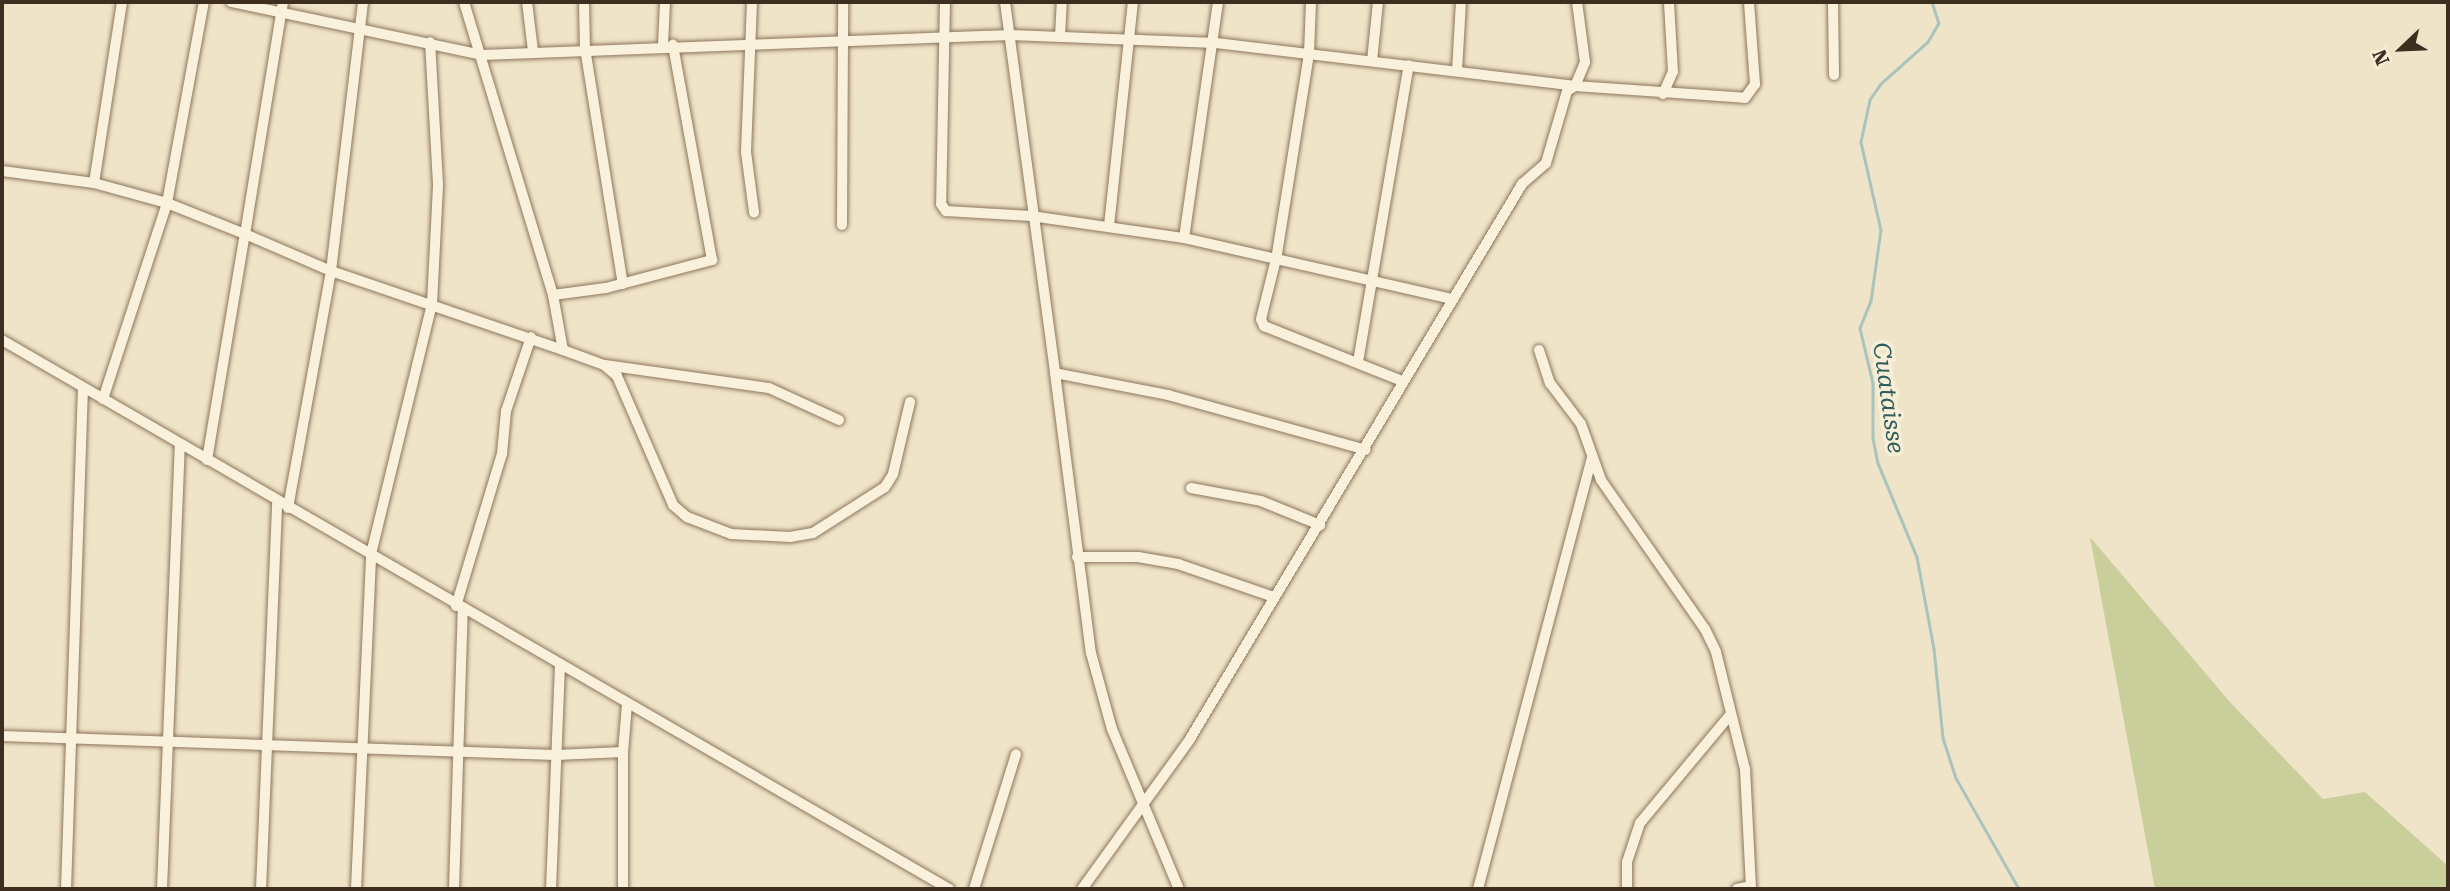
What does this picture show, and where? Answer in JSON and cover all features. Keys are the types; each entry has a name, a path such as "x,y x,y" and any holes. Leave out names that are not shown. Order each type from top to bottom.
{"street":[{"path":"94,183 122,2"},
{"path":"103,399 167,204 204,2"},
{"path":"231,2 482,55 750,41 841,42 1010,35 1216,43 1575,86 1742,99 1749,96 1755,84 1749,2"},
{"path":"207,460 283,2"},
{"path":"288,508 331,271 363,2"},
{"path":"464,2 553,295 563,351"},
{"path":"527,2 533,51"},
{"path":"584,2 585,48 623,284"},
{"path":"553,295 623,284 712,260 668,45 665,2"},
{"path":"752,2 746,152 754,212"},
{"path":"842,225 843,2"},
{"path":"945,2 943,208 1031,216 1184,238 1453,299"},
{"path":"1005,2 1077,557 1101,692 1143,804 1179,889"},
{"path":"1060,37 1062,2"},
{"path":"1109,226 1133,2"},
{"path":"1184,238 1216,43 1218,2"},
{"path":"1311,2 1308,54 1276,259 1260,314 1264,326 1402,381"},
{"path":"1372,61 1378,2"},
{"path":"1457,71 1461,2"},
{"path":"1082,889 1190,739 1274,597 1366,450 1402,381 1522,184 1546,163 1564,99 1575,86 1586,62 1577,2"},
{"path":"1663,94 1673,72 1669,2"},
{"path":"1833,2 1834,75"},
{"path":"356,889 360,747 371,554 432,304 438,184 430,42"},
{"path":"1358,362 1370,279 1409,65"},
{"path":"2,171 94,183 167,204 331,271 531,337 604,365 769,388 839,420"},
{"path":"454,889 460,608 502,454 506,411 531,337"},
{"path":"2,340 460,608 949,889"},
{"path":"1539,350 1550,383 1581,424 1592,457 1611,496 1705,629 1716,652 1749,800 1751,887 1737,889"},
{"path":"604,365 619,381 673,505 687,517 731,534 790,537 813,533 885,487 893,474 910,402"},
{"path":"1055,373 1168,395 1366,450"},
{"path":"66,889 83,388"},
{"path":"162,889 180,445"},
{"path":"1478,889 1592,457"},
{"path":"1191,488 1261,501 1320,525"},
{"path":"261,889 277,501"},
{"path":"1077,557 1138,557 1178,564 1274,597"},
{"path":"551,889 560,665"},
{"path":"623,889 623,752 627,704"},
{"path":"1628,889 1629,852 1640,823 1729,716"},
{"path":"2,736 556,755 623,752"},
{"path":"974,889 1016,754"}],"green space":[{"path":"2090,537 2229,701 2323,799 2365,792 2448,866 2448,889 2155,889"}],"waterway":[{"name":"Cuataisse","path":"1932,2 1939,23 1928,42 1881,84 1870,100 1861,142 1881,230 1871,301 1860,328 1873,383 1873,438 1878,463 1917,557 1934,649 1943,738 1956,778 2019,889"}]}
